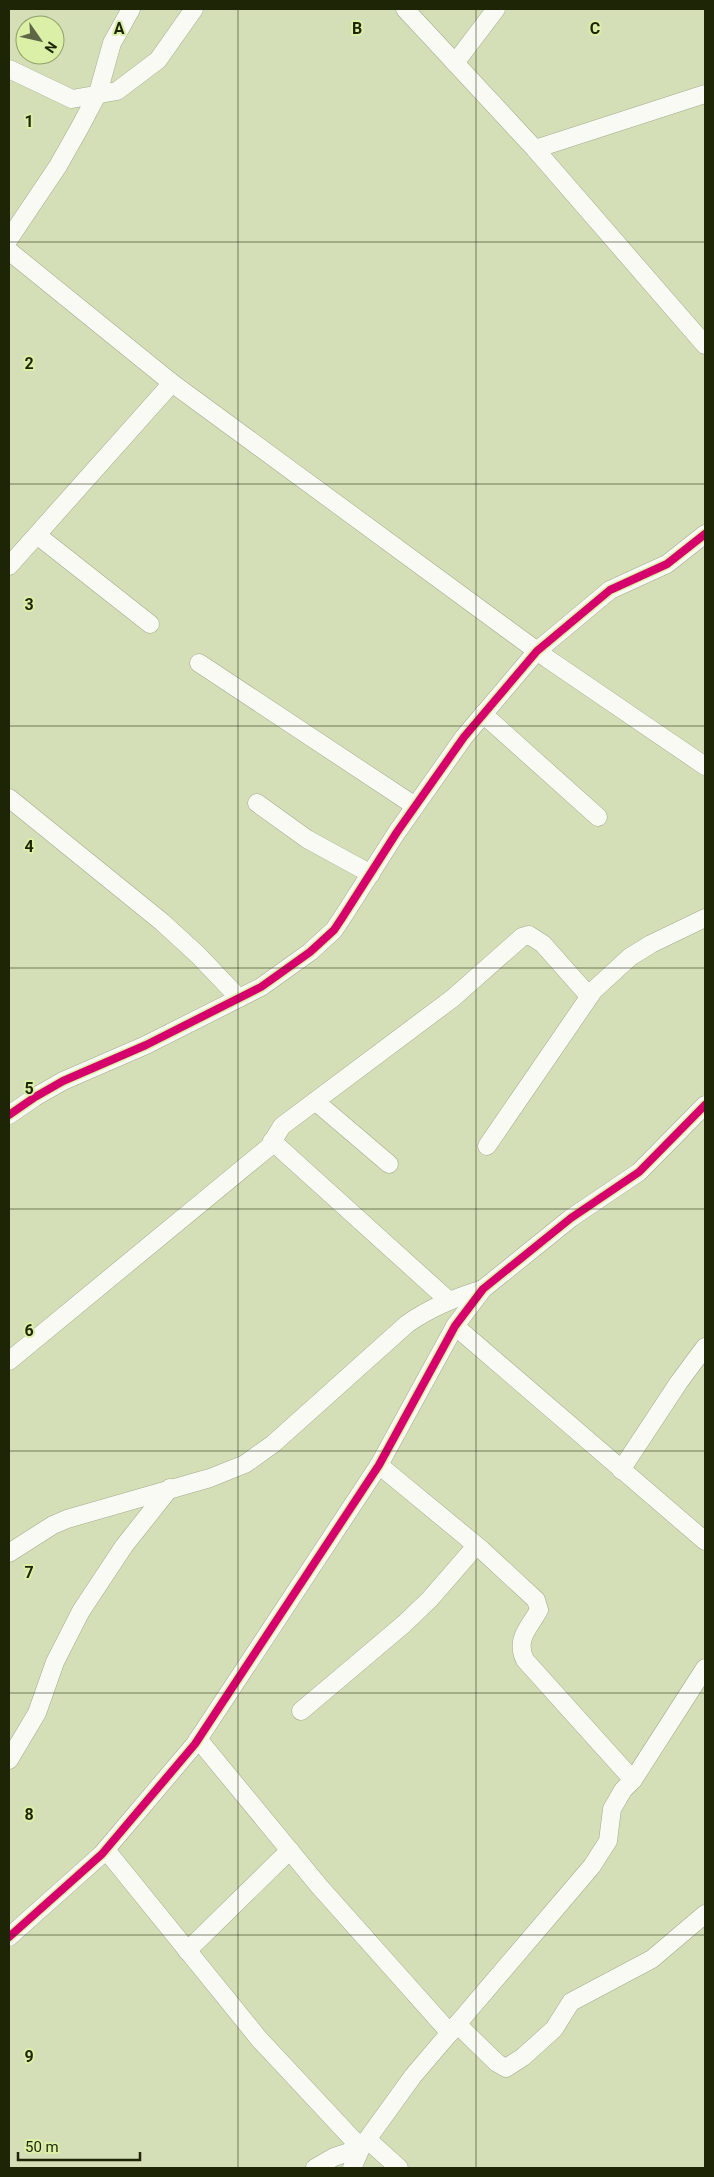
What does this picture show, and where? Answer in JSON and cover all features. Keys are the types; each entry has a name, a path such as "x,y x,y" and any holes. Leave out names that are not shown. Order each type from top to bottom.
{"street":[{"path":"9,239 58,166 98,93 112,43 131,9"},
{"path":"9,69 72,99 117,91 158,60 194,9"},
{"path":"405,9 535,149 705,345"},
{"path":"455,63 496,9"},
{"path":"535,149 705,94"},
{"path":"9,251 172,383 537,651 705,766"},
{"path":"9,566 172,383"},
{"path":"9,1115 35,1096 63,1081 146,1045 261,987 310,952 334,930 415,806 464,737 537,651 610,590 667,564 705,534"},
{"path":"36,535 150,624"},
{"path":"198,663 415,806"},
{"path":"483,714 598,818"},
{"path":"9,798 162,922 198,955 239,998"},
{"path":"256,803 307,839 372,874"},
{"path":"487,1146 589,996 630,957 651,944 705,918"},
{"path":"9,1361 269,1147 282,1126 453,998 522,937 529,935 543,944 589,996"},
{"path":"315,1101 389,1164"},
{"path":"9,1936 106,1850 198,1739 379,1465 454,1326 483,1289 571,1218 639,1172 705,1105"},
{"path":"272,1141 448,1300"},
{"path":"9,1552 68,1519 210,1478 245,1464 273,1444 406,1324 429,1309 448,1300 483,1289"},
{"path":"454,1326 705,1541"},
{"path":"621,1470 679,1382 705,1347"},
{"path":"379,1465 476,1546 539,1605 539,1610 522,1641 520,1649 525,1660 633,1780"},
{"path":"9,1760 37,1713 55,1662 81,1612 124,1546 170,1488"},
{"path":"301,1711 430,1600 476,1546"},
{"path":"352,2168 364,2144 413,2076 592,1866 608,1840 612,1809 623,1790 633,1780 705,1668"},
{"path":"198,1739 290,1850 454,2028 506,2068 523,2057 554,2028 572,2002 652,1959 705,1914"},
{"path":"106,1850 260,2040 364,2144 399,2168"},
{"path":"187,1951 290,1850"},
{"path":"315,2168 334,2157 364,2144"}],"cycle path":[{"path":"9,1115 63,1081 146,1045 261,987 310,952 334,930 397,832 464,737 537,651 610,590 667,564 705,534"},
{"path":"9,1937 102,1854 195,1744 379,1465 455,1326 483,1289 571,1218 639,1172 705,1105"}]}
